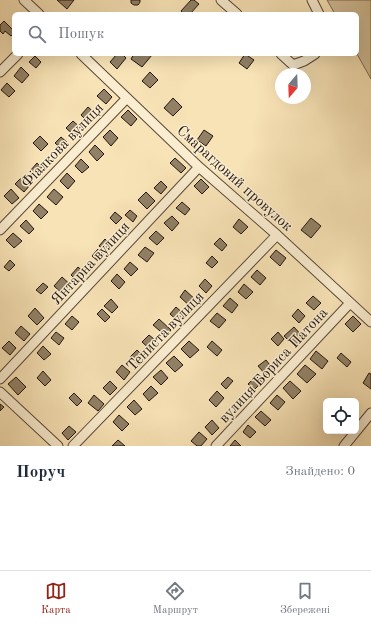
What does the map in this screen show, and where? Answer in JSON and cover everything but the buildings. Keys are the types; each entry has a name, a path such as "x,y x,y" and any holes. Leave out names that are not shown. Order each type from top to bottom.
{"street":[{"path":"24,0 37,12"},
{"path":"221,0 234,12"},
{"path":"312,0 319,12"},
{"path":"0,72 16,56"},
{"name":"Смарагдовий провулок","path":"83,56 199,167 277,235 371,322"},
{"path":"283,56 293,65 312,56"},
{"name":"Фіалкова вулиця","path":"0,230 127,98"},
{"name":"Янтарна вулиця","path":"0,379 199,167"},
{"name":"Тениста вулиця","path":"73,446 277,235"},
{"name":"вулиця Бориса Патона","path":"216,446 350,303"},
{"path":"0,392 58,446"},
{"path":"344,446 371,413"}],"shaded area":[{"path":"327,0 371,0 371,79 358,56 359,12 334,12"}]}
